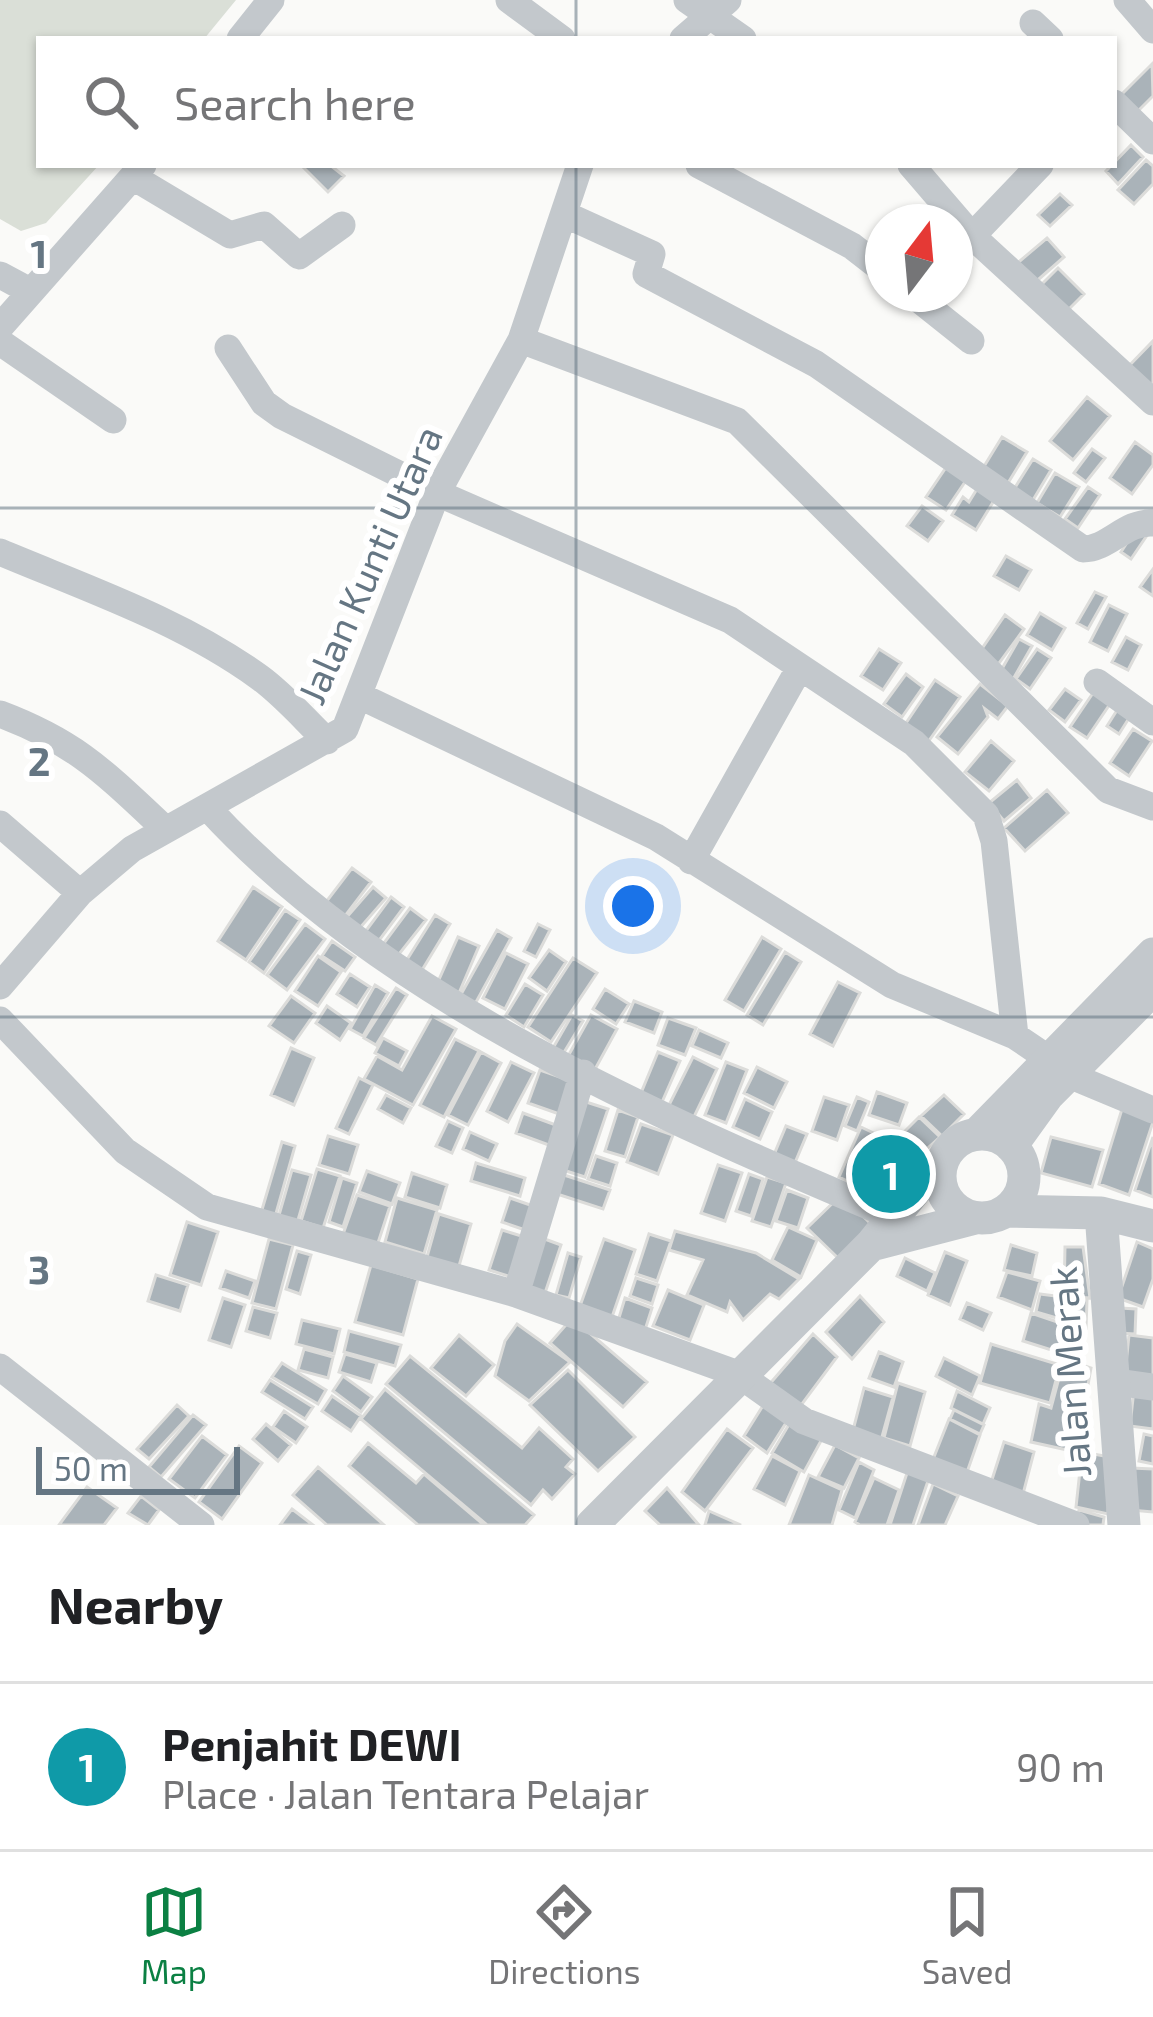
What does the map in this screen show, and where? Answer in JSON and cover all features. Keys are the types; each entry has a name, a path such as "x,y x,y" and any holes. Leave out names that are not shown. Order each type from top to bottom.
{"street":[{"path":"242,36 271,0"},
{"path":"509,0 558,36"},
{"path":"1127,0 1153,30"},
{"path":"685,36 708,6 740,36"},
{"path":"1117,106 1153,141"},
{"name":"Jalan Kunti Utara","path":"0,986 80,893 164,828 345,729 436,494 520,340 579,168"},
{"path":"705,168 865,256"},
{"path":"914,168 945,204"},
{"path":"973,235 1037,168"},
{"path":"0,327 138,171 230,235 264,225 298,256 342,225"},
{"path":"564,214 652,254 646,274 816,364 1083,549 1094,549 1130,526 1153,523"},
{"path":"973,237 1153,402"},
{"path":"0,275 28,290"},
{"path":"935,312 971,341"},
{"path":"520,340 726,412 1108,790 1153,807"},
{"path":"0,342 112,420"},
{"path":"228,348 264,403 282,416 436,494 730,620 914,743 986,815 994,841 1016,1036"},
{"path":"0,552 170,624 224,653 264,680 327,741"},
{"path":"692,862 800,667"},
{"path":"1097,682 1153,722"},
{"path":"360,696 656,837 892,985 1016,1036 1055,1077 1153,1110"},
{"path":"0,713 55,735 87,755 164,828"},
{"path":"208,808 257,862 337,928 449,1000 583,1073 892,1216"},
{"path":"0,824 80,893"},
{"path":"1011,1146 1055,1077 1151,969"},
{"path":"0,1020 125,1151 207,1207 516,1294 738,1374 804,1421 1076,1525"},
{"path":"516,1294 583,1073"},
{"path":"592,1525 871,1245 892,1216 940,1169 952,1146 977,1134 1055,1077"},
{"path":"871,1245 1001,1204 1024,1170 1011,1146 977,1134"},
{"path":"940,1169 944,1196 963,1214 1001,1204 1092,1213 1153,1226"},
{"name":"Jalan Merak","path":"1092,1213 1116,1382 1124,1525"},
{"path":"0,1367 201,1525"},
{"path":"1116,1382 1153,1387"}],"shaded area":[{"path":"0,0 236,0 206,36 36,36 36,168 96,168 46,223 21,231 0,219"}],"building":[{"path":"1152,64 1153,96 1137,112 1120,96"},
{"path":"1131,145 1143,157 1118,184 1106,171 1117,168 1117,160"},
{"path":"1146,160 1153,166 1153,184 1134,204 1118,190"},
{"path":"304,168 334,168 344,176 328,192"},
{"path":"1060,194 1072,205 1050,226 1038,215"},
{"path":"1047,238 1064,257 1031,286 1014,266"},
{"path":"1058,268 1084,294 1061,317 1035,291"},
{"path":"1153,341 1153,385 1124,371"},
{"path":"1087,397 1110,416 1073,460 1050,441"},
{"path":"1002,437 1027,452 1008,483 983,468"},
{"path":"1135,442 1153,455 1153,465 1132,494 1110,478"},
{"path":"1092,449 1105,458 1086,482 1074,473"},
{"path":"1033,459 1051,470 1033,500 1014,489"},
{"path":"947,466 967,479 946,510 926,497"},
{"path":"1055,473 1079,487 1060,517 1037,503"},
{"path":"1088,487 1100,495 1078,528 1065,519"},
{"path":"977,489 995,499 976,530 952,515 963,497 969,502"},
{"path":"922,506 943,521 928,541 907,526"},
{"path":"1139,524 1150,531 1131,559 1121,552"},
{"path":"1006,556 1031,570 1019,590 994,576"},
{"path":"1153,569 1153,596 1140,587"},
{"path":"1095,592 1106,597 1088,629 1077,623"},
{"path":"1109,605 1127,614 1108,651 1090,642"},
{"path":"1040,613 1065,628 1052,650 1027,635"},
{"path":"1005,615 1024,629 997,666 979,653"},
{"path":"1126,637 1141,645 1128,670 1112,662"},
{"path":"1019,639 1032,646 1012,681 999,674"},
{"path":"879,649 901,663 883,690 861,676"},
{"path":"1037,649 1051,658 1030,689 1016,679"},
{"path":"906,674 923,687 902,717 884,704"},
{"path":"935,680 960,697 928,742 904,726"},
{"path":"980,684 1008,706 998,719 985,709 988,717 958,754 937,737"},
{"path":"1065,689 1081,700 1065,722 1049,710"},
{"path":"1093,693 1110,704 1087,738 1070,727"},
{"path":"1119,707 1131,715 1119,734 1107,726"},
{"path":"1133,729 1152,741 1129,776 1110,763"},
{"path":"991,741 1014,761 989,791 965,772"},
{"path":"1017,780 1031,798 1004,821 989,803"},
{"path":"1047,790 1068,813 1025,851 1004,828"},
{"path":"352,868 371,882 345,916 326,902"},
{"path":"253,887 282,907 246,960 218,941"},
{"path":"373,887 386,898 359,929 346,918"},
{"path":"391,897 404,907 375,946 362,936"},
{"path":"410,908 426,920 396,958 381,947"},
{"path":"285,910 300,920 264,973 249,962"},
{"path":"435,915 450,924 419,975 403,966"},
{"path":"305,924 325,939 287,990 267,975"},
{"path":"538,924 550,930 536,957 524,951"},
{"path":"497,930 511,938 475,1004 460,996"},
{"path":"458,937 479,946 459,993 437,984"},
{"path":"762,937 781,949 744,1011 725,1000"},
{"path":"332,941 355,957 345,971 322,956"},
{"path":"549,950 566,962 547,991 529,978"},
{"path":"785,952 801,962 763,1025 747,1015"},
{"path":"506,953 528,964 505,1009 483,998"},
{"path":"318,956 341,972 318,1006 295,991"},
{"path":"573,958 597,973 551,1042 528,1027"},
{"path":"350,974 370,987 357,1007 337,994"},
{"path":"838,982 860,993 833,1046 810,1034"},
{"path":"525,984 543,995 524,1027 506,1015"},
{"path":"375,985 388,993 363,1036 350,1029"},
{"path":"396,988 407,995 376,1045 364,1038"},
{"path":"605,989 629,1004 616,1024 593,1009"},
{"path":"291,996 315,1013 294,1043 269,1026"},
{"path":"634,1001 662,1012 654,1033 625,1022"},
{"path":"327,1006 351,1023 340,1040 316,1023"},
{"path":"572,1015 583,1021 563,1054 553,1048"},
{"path":"591,1015 617,1029 593,1073 567,1058"},
{"path":"432,1016 456,1029 413,1105 364,1079 377,1056 402,1070"},
{"path":"668,1018 696,1028 685,1055 658,1045"},
{"path":"699,1030 728,1043 721,1058 692,1046"},
{"path":"383,1038 407,1051 399,1066 375,1053"},
{"path":"455,1039 479,1051 444,1117 420,1105"},
{"path":"291,1048 314,1058 294,1105 271,1095"},
{"path":"481,1052 501,1063 468,1125 448,1115"},
{"path":"658,1052 680,1061 662,1102 641,1093"},
{"path":"693,1057 717,1069 692,1121 667,1109"},
{"path":"511,1062 534,1073 508,1122 487,1111"},
{"path":"726,1062 747,1070 726,1123 705,1115"},
{"path":"757,1067 787,1082 774,1108 744,1093"},
{"path":"540,1070 577,1083 565,1116 528,1103"},
{"path":"359,1078 373,1085 349,1134 336,1128"},
{"path":"877,1092 907,1103 899,1125 869,1115"},
{"path":"386,1095 411,1108 403,1123 378,1109"},
{"path":"944,1095 964,1114 942,1136 921,1116"},
{"path":"824,1097 849,1105 837,1140 812,1131"},
{"path":"857,1097 869,1102 857,1131 845,1126"},
{"path":"745,1099 772,1112 760,1139 733,1127"},
{"path":"583,1101 608,1109 585,1177 560,1169"},
{"path":"1122,1109 1153,1122 1129,1195 1099,1184"},
{"path":"618,1110 638,1117 625,1157 605,1151"},
{"path":"523,1113 564,1128 557,1148 516,1133"},
{"path":"919,1117 940,1137 921,1154 899,1137"},
{"path":"448,1121 463,1128 452,1153 436,1146"},
{"path":"641,1124 673,1135 658,1174 627,1162"},
{"path":"786,1126 807,1134 794,1165 773,1157"},
{"path":"861,1127 888,1140 865,1189 839,1177"},
{"path":"470,1132 497,1144 489,1161 463,1149"},
{"path":"328,1136 358,1145 349,1174 319,1165"},
{"path":"1051,1137 1103,1150 1092,1187 1041,1173"},
{"path":"1153,1137 1153,1197 1135,1190"},
{"path":"282,1142 295,1146 275,1217 261,1213"},
{"path":"891,1148 912,1159 891,1200 870,1190"},
{"path":"596,1156 617,1163 610,1186 588,1179"},
{"path":"476,1163 525,1178 520,1196 471,1181"},
{"path":"718,1165 742,1173 725,1221 701,1213"},
{"path":"317,1169 340,1176 323,1228 301,1221"},
{"path":"292,1170 311,1175 296,1227 277,1222"},
{"path":"367,1171 400,1183 392,1204 359,1192"},
{"path":"412,1173 447,1185 440,1208 405,1197"},
{"path":"749,1174 763,1179 751,1216 736,1211"},
{"path":"564,1175 610,1190 603,1209 557,1194"},
{"path":"767,1177 786,1183 771,1227 752,1221"},
{"path":"342,1178 357,1183 343,1227 329,1222"},
{"path":"787,1190 808,1198 798,1228 776,1221"},
{"path":"357,1195 390,1206 376,1249 342,1237"},
{"path":"841,1195 873,1226 838,1258 807,1228"},
{"path":"397,1198 437,1210 424,1254 385,1242"},
{"path":"510,1198 536,1207 528,1231 502,1222"},
{"path":"439,1214 471,1224 457,1273 425,1264"},
{"path":"187,1222 218,1232 201,1285 170,1275"},
{"path":"788,1227 817,1240 801,1277 772,1260"},
{"path":"502,1230 528,1238 515,1278 489,1270"},
{"path":"675,1231 756,1253 799,1279 779,1299 770,1294 743,1320 730,1302 727,1312 687,1295 703,1260 669,1250"},
{"path":"649,1234 671,1241 657,1281 636,1274"},
{"path":"542,1238 561,1245 545,1293 525,1286"},
{"path":"269,1239 293,1245 276,1309 252,1303"},
{"path":"604,1239 635,1250 612,1317 580,1306"},
{"path":"1137,1242 1153,1249 1153,1279 1143,1307 1118,1298"},
{"path":"1011,1245 1037,1253 1032,1276 1004,1270"},
{"path":"1065,1247 1083,1247 1090,1298 1064,1296"},
{"path":"297,1251 311,1255 300,1294 286,1289"},
{"path":"945,1252 967,1261 950,1305 928,1295"},
{"path":"568,1253 581,1257 569,1298 556,1295"},
{"path":"905,1258 935,1273 927,1291 897,1276"},
{"path":"371,1265 418,1279 403,1335 355,1322"},
{"path":"226,1271 255,1281 249,1298 220,1288"},
{"path":"1007,1272 1040,1281 1032,1310 998,1297"},
{"path":"156,1275 188,1285 180,1311 148,1301"},
{"path":"636,1278 658,1285 652,1304 630,1296"},
{"path":"668,1290 704,1305 690,1340 653,1326"},
{"path":"1040,1294 1071,1298 1067,1321 1036,1312"},
{"path":"860,1296 884,1322 852,1359 826,1332"},
{"path":"223,1298 245,1305 231,1347 209,1340"},
{"path":"625,1298 652,1308 645,1330 618,1321"},
{"path":"1073,1300 1087,1300 1086,1328 1069,1323"},
{"path":"967,1303 991,1313 983,1330 960,1319"},
{"path":"253,1307 277,1313 270,1338 246,1331"},
{"path":"1120,1308 1136,1309 1135,1334 1119,1333"},
{"path":"1031,1313 1084,1331 1077,1358 1023,1341"},
{"path":"572,1318 647,1382 623,1407 550,1343"},
{"path":"302,1320 340,1329 334,1354 296,1344"},
{"path":"517,1324 570,1362 529,1401 495,1376 505,1341"},
{"path":"349,1331 401,1345 395,1366 344,1352"},
{"path":"813,1334 837,1357 799,1408 767,1387"},
{"path":"459,1335 494,1365 466,1396 431,1368"},
{"path":"1129,1335 1153,1338 1153,1377 1125,1374"},
{"path":"991,1344 1060,1365 1050,1403 980,1383"},
{"path":"304,1349 333,1357 328,1378 298,1370"},
{"path":"879,1352 903,1362 894,1387 869,1378"},
{"path":"345,1354 377,1363 371,1382 339,1372"},
{"path":"410,1356 522,1448 539,1428 573,1459 566,1467 575,1474 552,1499 543,1490 531,1505 386,1384"},
{"path":"944,1358 980,1376 972,1395 936,1376"},
{"path":"1064,1359 1091,1368 1076,1452 1031,1442 1039,1404 1051,1408"},
{"path":"282,1363 326,1390 318,1404 272,1377"},
{"path":"568,1370 635,1437 598,1471 530,1405"},
{"path":"343,1376 372,1397 361,1412 333,1391"},
{"path":"270,1380 313,1407 305,1419 262,1392"},
{"path":"898,1383 925,1392 910,1446 884,1438"},
{"path":"864,1388 893,1397 880,1444 852,1434"},
{"path":"385,1389 534,1515 525,1525 487,1525 361,1419"},
{"path":"1134,1389 1153,1391 1153,1429 1130,1426"},
{"path":"957,1391 990,1408 983,1424 951,1408"},
{"path":"332,1396 361,1416 351,1431 322,1411"},
{"path":"764,1404 789,1418 767,1453 744,1436"},
{"path":"177,1405 189,1416 149,1459 137,1449"},
{"path":"954,1410 984,1425 980,1434 950,1419"},
{"path":"284,1411 307,1427 296,1443 273,1427"},
{"path":"193,1415 206,1425 161,1477 149,1467"},
{"path":"949,1419 980,1435 965,1478 932,1462"},
{"path":"791,1421 822,1439 804,1472 772,1453"},
{"path":"266,1424 291,1445 278,1461 253,1439"},
{"path":"727,1429 753,1448 705,1511 682,1492"},
{"path":"1144,1434 1153,1436 1153,1464 1139,1461"},
{"path":"202,1436 227,1455 195,1498 169,1479"},
{"path":"1004,1442 1034,1452 1022,1498 989,1489"},
{"path":"368,1443 416,1483 424,1474 484,1525 418,1525 349,1466"},
{"path":"835,1445 859,1458 844,1488 818,1477"},
{"path":"239,1446 262,1463 222,1519 199,1502"},
{"path":"1082,1452 1110,1457 1108,1514 1076,1507"},
{"path":"772,1456 800,1471 785,1505 754,1489"},
{"path":"859,1462 874,1470 855,1518 839,1510"},
{"path":"318,1467 384,1525 327,1525 293,1495"},
{"path":"1131,1468 1153,1469 1153,1512 1130,1510"},
{"path":"908,1470 929,1478 913,1525 890,1525"},
{"path":"809,1475 842,1490 832,1525 789,1525"},
{"path":"874,1478 899,1490 887,1525 860,1525 855,1522"},
{"path":"933,1484 958,1496 945,1525 918,1525"},
{"path":"87,1487 117,1508 104,1525 59,1525"},
{"path":"667,1488 699,1525 660,1525 645,1511"},
{"path":"141,1496 159,1510 148,1525 128,1513"},
{"path":"292,1509 313,1525 280,1525"},
{"path":"1079,1510 1104,1517 1103,1525 1076,1525"},
{"path":"709,1511 741,1525 705,1525"}],"place":[{"name":"Penjahit DEWI","path":"891,1174"}]}
